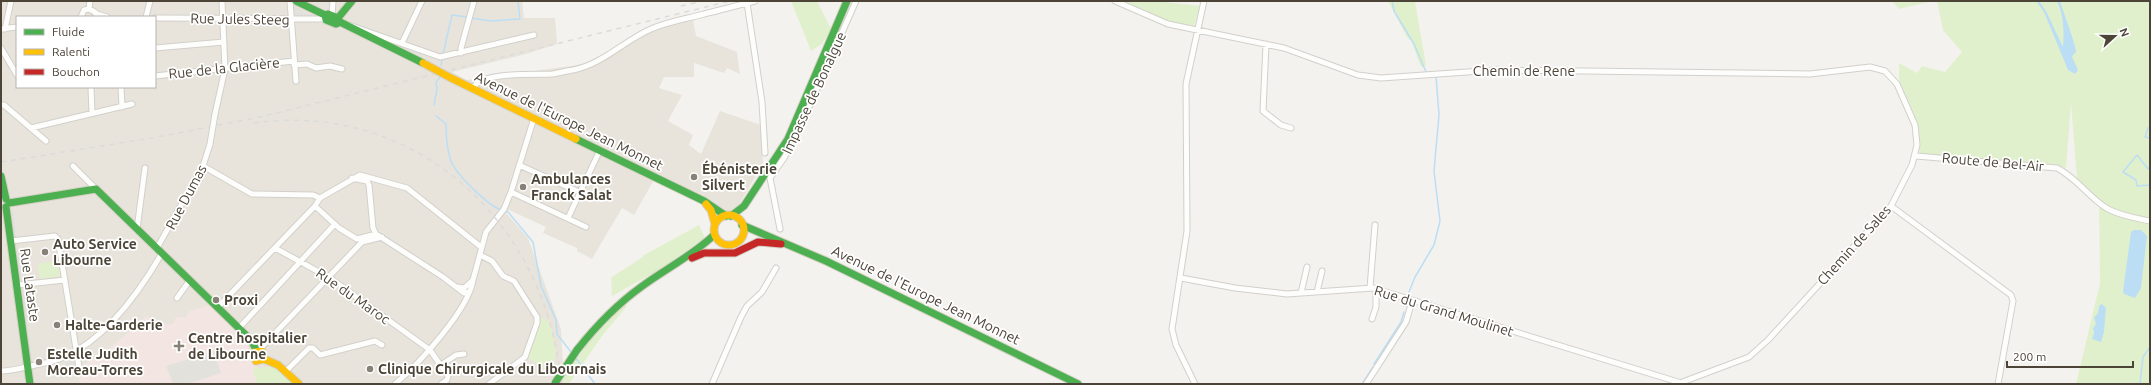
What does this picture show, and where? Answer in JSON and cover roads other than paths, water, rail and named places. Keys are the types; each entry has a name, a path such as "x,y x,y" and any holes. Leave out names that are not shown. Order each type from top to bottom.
{"main road":[{"name":"Avenue de l'Europe Jean Monnet","path":"296,1 704,201 729,216"},
{"path":"334,19 352,1"},
{"path":"715,224 720,218 729,216 744,206 788,139 847,1"},
{"name":"Rue Lataste","path":"1,176 30,384"},
{"path":"4,201 96,189 218,307 251,340 258,351 264,352 264,359 272,361 286,371 299,384"},
{"path":"692,254 714,235 715,224 711,210 704,201"},
{"path":"555,384 577,350 612,310 642,287 692,254 710,245 721,243 733,245 741,238 744,230 742,223 744,206"},
{"path":"729,216 742,223"},
{"name":"Avenue de l'Europe Jean Monnet","path":"742,223 761,234 793,246 1078,384"},
{"path":"741,238 761,234"},
{"path":"714,235 721,243"},
{"path":"675,265 704,253 734,253 758,242 793,246"}],"street":[{"path":"11,1 3,29 16,27"},
{"path":"89,9 90,1"},
{"path":"146,16 150,1"},
{"name":"Rue Dumas","path":"1,371 54,361 77,350 103,330 145,284 206,159 225,69 222,1"},
{"path":"290,1 290,20 296,81"},
{"path":"333,1 334,19"},
{"path":"402,43 422,1"},
{"path":"461,53 461,48 474,1"},
{"path":"473,88 478,84 499,77 515,74 551,74 576,70 618,49 634,38 662,24 754,1"},
{"name":"Impasse de Bonalgue","path":"780,229 770,178 784,158 798,132 856,1"},
{"name":"Chemin de Rene","path":"1115,1 1168,24 1266,44 1314,57 1358,75 1381,78 1496,70 1810,74 1858,69"},
{"path":"1195,384 1176,345 1172,329 1187,231 1186,84 1204,1"},
{"path":"747,3 762,102 763,149 765,153"},
{"path":"81,16 84,10 89,9 94,10 97,15"},
{"name":"Rue Jules Steeg","path":"156,18 223,20 334,19 440,57 534,35"},
{"path":"156,48 224,42"},
{"path":"1266,44 1263,111 1281,125 1291,128"},
{"path":"1,48 16,73"},
{"name":"Rue de la Glacière","path":"156,76 294,63 307,64 316,68 330,66 342,69"},
{"name":"Chemin de Sales","path":"1678,383 1718,370 1749,357 1768,340 1891,206 1916,156 1917,139 1915,125 1897,84 1890,75 1878,68 1858,69"},
{"path":"91,88 92,113"},
{"path":"121,88 122,107"},
{"path":"2,104 46,141"},
{"path":"31,128 132,104"},
{"path":"395,384 419,362 455,317 473,280 481,246 489,226 504,209 511,192 534,118"},
{"path":"568,218 600,150"},
{"name":"Route de Bel-Air","path":"1916,156 2057,168 2072,177 2108,208 2124,216 2150,221"},
{"path":"519,165 580,192"},
{"path":"73,166 96,189"},
{"path":"203,166 252,194 313,196 320,198"},
{"path":"137,229 145,168"},
{"path":"218,307 314,208 320,198 352,178 360,175 368,179 407,188 481,246"},
{"path":"368,179 370,185 373,228 376,234 467,292"},
{"path":"511,192 586,227"},
{"path":"1891,206 2011,295 2013,301 1998,384"},
{"path":"314,208 333,226 357,239 361,240 382,237"},
{"path":"1372,319 1376,307 1373,288 1375,225"},
{"path":"239,328 333,226"},
{"path":"258,351 361,240 376,234"},
{"path":"11,241 55,236 58,239 79,367"},
{"name":"Rue du Maroc","path":"275,248 328,277 428,349 441,365"},
{"path":"480,255 492,261 503,276 514,281 537,316 538,323 526,357 489,384"},
{"path":"1301,293 1307,267"},
{"path":"712,384 747,306 762,292 776,268"},
{"path":"1317,292 1322,271"},
{"name":"Rue du Grand Moulinet","path":"1181,278 1235,288 1287,294 1373,288 1678,383"},
{"path":"17,285 65,280"},
{"path":"177,298 190,280"},
{"path":"1366,384 1406,322 1412,301"},
{"path":"286,371 309,348 312,348 320,355 375,341 382,345"},
{"path":"441,384 447,380 448,376 441,365 456,354 464,354"}],"water":[{"path":"2036,1 2039,1 2046,11 2063,47 2062,18 2057,1 2060,1 2076,49 2076,52 2072,57 2078,70 2075,74 2068,70 2044,12"},
{"path":"2134,230 2141,230 2147,236 2141,288 2135,298 2124,294 2123,291 2131,232"},
{"path":"2102,304 2106,308 2104,332 2101,342 2092,339 2094,333 2093,328 2096,324 2094,318 2098,313 2099,306"}],"waterway":[{"path":"471,18 491,21 520,19 518,1"},
{"path":"1392,1 1394,11 1414,44 1426,72"},
{"path":"443,54 452,15 467,17"},
{"path":"441,65 442,59"},
{"path":"1407,297 1415,277 1434,245 1440,221 1434,171 1439,115 1436,76"},
{"path":"434,105 437,89 436,82 440,77"},
{"path":"436,116 446,124 448,148 451,161 454,166 465,181 481,196 496,208 502,210"},
{"path":"2150,128 2148,128 2145,137 2150,138"},
{"path":"2150,166 2148,169 2137,155 2123,172 2136,180 2137,186 2150,185"},
{"path":"504,211 508,212 533,242 541,286 556,320 557,334 571,352"},
{"path":"1405,300 1405,306"},
{"path":"1374,364 1401,322 1404,312"},
{"path":"2140,384 2143,357 2150,347"},
{"path":"575,357 595,384"},
{"path":"1362,384 1373,367"}],"railway":[{"path":"681,6 703,1"},
{"path":"1,162 158,137 260,117 730,1"},
{"path":"254,123 313,121 369,132 419,154 464,185 501,225 530,273 551,326 561,384"}],"place":[{"name":"Ébénisterie Silvert","path":"694,177"},
{"name":"Ambulances Franck Salat","path":"523,187"},
{"name":"Auto Service Libourne","path":"45,252"},
{"name":"Proxi","path":"216,300"},
{"name":"Halte-Garderie","path":"57,325"},
{"name":"Centre hospitalier de Libourne","path":"179,346"},
{"name":"Estelle Judith Moreau-Torres","path":"39,362"},
{"name":"Clinique Chirurgicale du Libournais","path":"370,369"}]}
